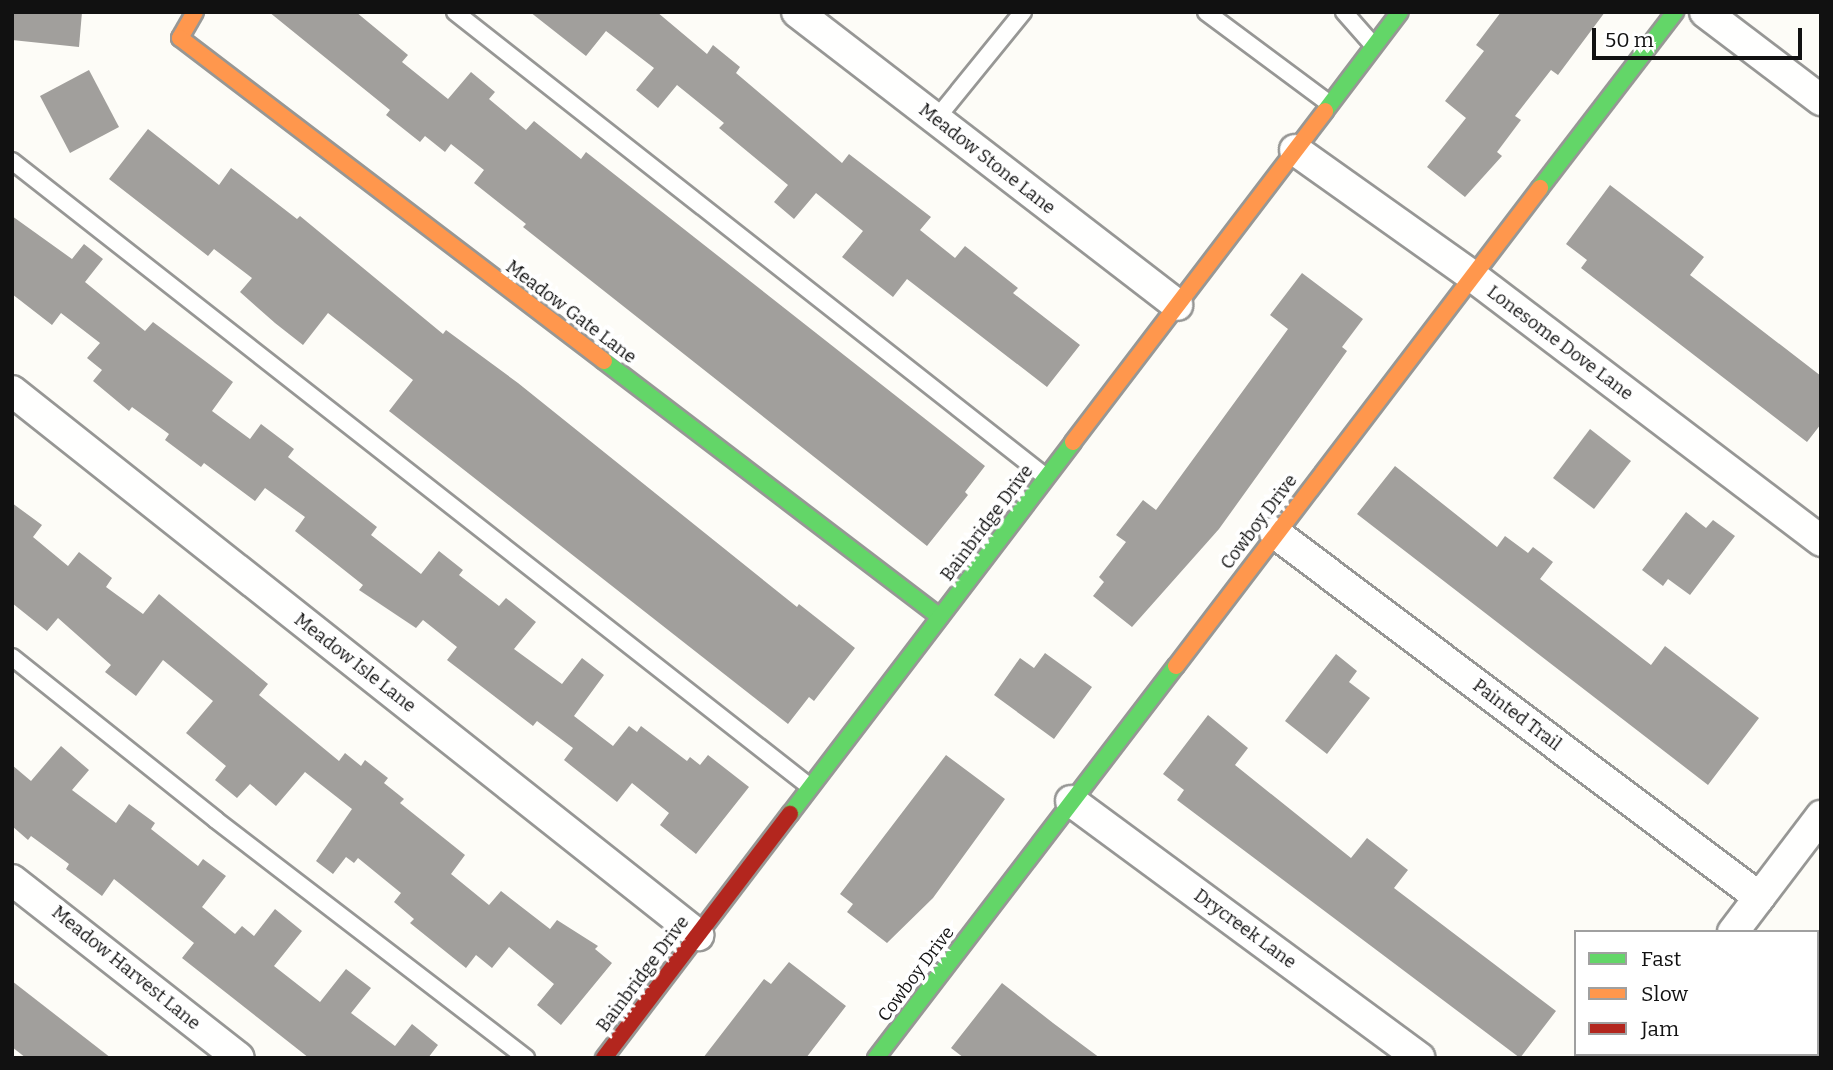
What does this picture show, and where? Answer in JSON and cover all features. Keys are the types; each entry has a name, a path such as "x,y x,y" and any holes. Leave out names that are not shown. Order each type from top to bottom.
{"street":[{"name":"Meadow Gate Lane","path":"195,12 180,38 940,617"},
{"name":"Meadow Stone Lane","path":"797,12 1177,305"},
{"name":"Bainbridge Drive","path":"604,1058 1400,12"},
{"name":"Cowboy Drive","path":"876,1058 1471,275 1675,12"},
{"path":"1705,12 1821,100"},
{"name":"Lonesome Dove Lane","path":"1295,150 1471,275 1821,541"},
{"name":"Meadow Isle Lane","path":"12,391 698,934"},
{"name":"Painted Trail","path":"1275,533 1759,897"},
{"name":"Drycreek Lane","path":"1071,801 1419,1058"},
{"path":"1734,930 1821,816"},
{"name":"Meadow Harvest Lane","path":"12,880 239,1058"}],"lane":[{"path":"455,12 1046,477"},
{"path":"936,119 1023,12"},
{"path":"1206,12 1330,104"},
{"path":"1345,12 1374,46"},
{"path":"12,161 810,787"},
{"path":"12,656 216,820 526,1058"}],"building":[{"path":"12,12 82,12 79,47 12,40"},
{"path":"269,12 356,12 408,55 402,62 448,99 471,72 495,92 489,99 526,130 534,121 581,159 586,152 985,466 965,492 968,495 927,546 523,227 526,224 474,183 484,170 451,144 445,152 425,136 420,142 386,115 390,110"},
{"path":"530,12 657,12 707,54 713,45 740,67 736,73 842,163 849,154 931,217 920,230 955,258 965,246 1018,288 1013,293 1080,345 1047,387 907,279 893,297 842,257 863,231 816,193 794,219 774,202 788,185 719,128 724,123 677,85 658,108 636,90 654,68 606,31 586,56"},
{"path":"1501,12 1605,12 1558,75 1551,70 1515,116 1521,120 1497,152 1502,156 1465,197 1427,167 1466,118 1445,101 1484,51 1476,45"},
{"path":"89,70 119,127 70,153 40,96"},
{"path":"148,129 219,185 231,168 297,219 300,216 443,334 446,330 518,383 797,607 799,604 855,648 814,701 809,697 788,724 389,411 413,380 328,313 303,345 275,323 240,292 252,278 214,249 208,256 109,179"},
{"path":"1610,185 1704,257 1690,275 1821,376 1821,424 1807,442 1581,268 1587,260 1566,244"},
{"path":"12,216 72,259 84,244 103,259 85,282 145,331 153,322 233,382 212,411 250,439 261,424 294,449 288,457 377,527 371,535 421,574 439,551 463,570 459,575 499,606 506,598 536,622 514,649 562,684 582,658 604,675 574,716 613,746 629,726 637,732 641,726 687,761 690,757 700,765 708,755 749,787 696,854 660,825 669,813 632,783 617,802 564,760 573,748 537,721 533,726 447,660 457,647 423,620 416,628 359,590 363,585 295,531 305,517 265,488 255,501 204,463 201,467 165,440 169,434 132,407 129,411 93,381 102,370 87,358 100,343 61,313 52,325 12,294"},
{"path":"1302,273 1363,319 1342,347 1347,351 1219,529 1132,627 1093,596 1104,582 1099,577 1126,542 1116,535 1143,500 1156,510 1288,329 1270,315"},
{"path":"1590,429 1631,461 1594,509 1553,478"},
{"path":"1395,466 1497,547 1505,536 1528,553 1533,547 1553,562 1540,579 1651,665 1665,646 1759,718 1708,785 1357,514"},
{"path":"12,503 42,525 33,537 68,566 79,552 112,578 106,587 143,614 159,594 268,684 259,695 339,761 345,753 361,766 365,760 388,778 384,783 404,799 400,803 465,855 451,874 489,905 501,891 550,929 557,920 598,946 595,949 612,963 561,1025 537,1005 554,984 509,947 492,968 476,955 466,968 410,923 414,919 394,902 401,893 358,858 354,863 346,857 333,874 316,861 352,809 305,772 276,806 250,784 237,798 215,780 226,766 186,733 213,701 163,660 136,696 105,672 111,665 58,618 47,631 12,603"},
{"path":"1686,512 1706,528 1713,520 1735,536 1690,595 1668,579 1663,586 1642,570"},
{"path":"1045,653 1092,687 1054,739 994,695 1020,658 1034,668"},
{"path":"1336,654 1357,671 1349,682 1370,698 1327,754 1285,721"},
{"path":"1208,715 1248,748 1235,765 1351,858 1367,838 1408,870 1394,888 1556,1011 1520,1058 1177,800 1184,790 1163,774"},
{"path":"61,746 89,770 72,790 116,823 129,804 155,823 151,829 198,866 203,859 226,876 202,907 235,934 242,926 254,936 275,909 302,931 274,966 320,1002 346,969 371,988 351,1013 395,1046 412,1024 438,1045 428,1058 309,1058 182,958 194,943 114,879 102,896 66,869 69,864 31,836 28,840 12,826 12,765 31,781"},
{"path":"946,755 1005,799 933,898 887,943 847,912 853,904 840,894"},
{"path":"789,962 846,1006 806,1058 703,1058 764,979 771,984"},
{"path":"12,981 111,1058 26,1058 12,1047"},
{"path":"1002,983 1100,1058 964,1058 951,1048"}],"traffic: fast":[{"path":"1325,111 1400,12"},
{"path":"1540,188 1675,12"},
{"path":"604,361 940,617"},
{"path":"790,814 1073,442"},
{"path":"876,1058 1176,666"}],"traffic: slow":[{"path":"195,12 180,38 604,361"},
{"path":"1073,442 1325,111"},
{"path":"1176,666 1540,188"}],"traffic: jam":[{"path":"604,1058 790,814"}]}
